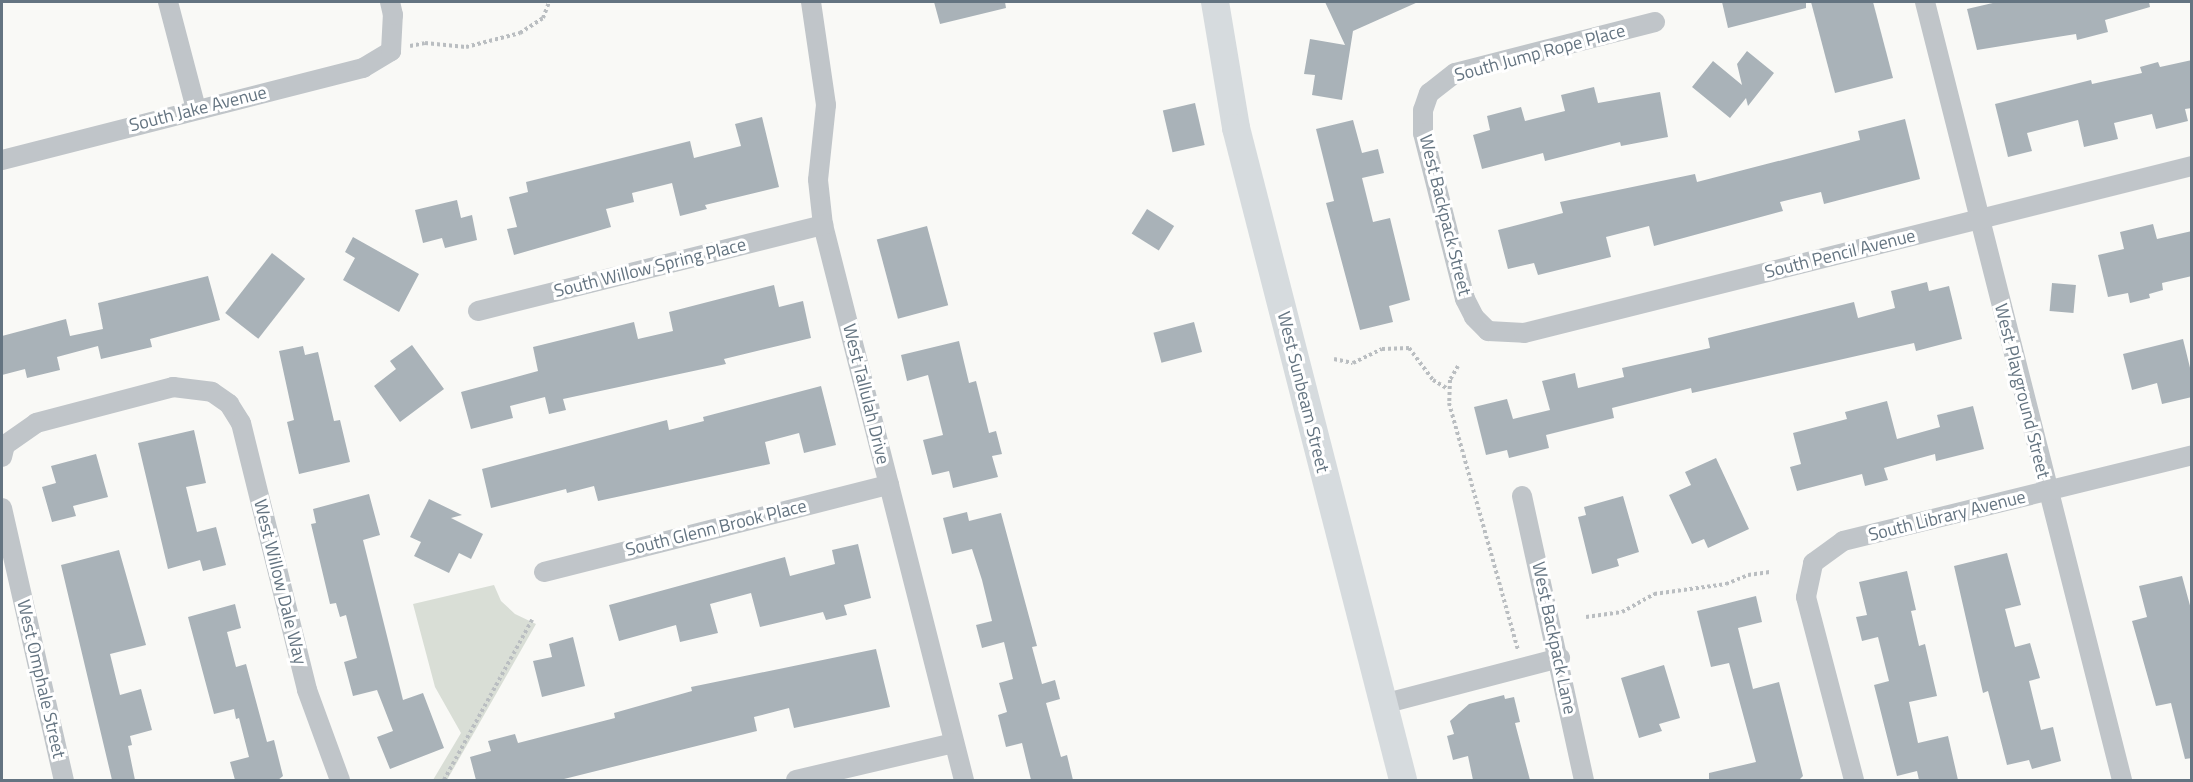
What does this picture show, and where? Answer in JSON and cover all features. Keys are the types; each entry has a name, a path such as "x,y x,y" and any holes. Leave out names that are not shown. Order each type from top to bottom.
{"street":[{"path":"168,2 196,109"},
{"path":"390,2 393,15 391,51"},
{"name":"West Tallulah Drive","path":"812,2 826,105 818,180 823,225 964,780"},
{"name":"West Sunbeam Street","path":"1215,2 1236,128 1403,780"},
{"name":"West Playground Street","path":"1924,2 2122,780"},
{"name":"South Jump Rope Place","path":"1429,93 1455,73 1655,22"},
{"name":"South Jake Avenue","path":"2,160 363,68 391,51"},
{"name":"West Backpack Street","path":"1429,93 1423,110 1425,144 1465,299 1474,316 1488,331"},
{"name":"South Pencil Avenue","path":"1488,331 1524,333 2192,166"},
{"name":"South Willow Spring Place","path":"478,311 823,225"},
{"name":"West Willow Dale Way","path":"3,451 36,423 173,387 212,392 229,404 241,423 307,690 340,780"},
{"name":"South Library Avenue","path":"1854,780 1806,597 1813,563 1843,541 2192,455"},
{"name":"South Glenn Brook Place","path":"544,572 889,485"},
{"name":"West Backpack Lane","path":"1522,496 1560,658 1584,780"},
{"name":"West Omphale Street","path":"2,508 64,780"},
{"path":"1383,704 1560,658"},
{"path":"796,780 954,743"}],"path":[{"path":"391,51 425,43 466,47 520,33 543,18 549,2"},
{"path":"1334,359 1353,363 1382,349 1409,348 1433,380 1448,389"},
{"path":"1458,366 1448,389 1519,656"},
{"path":"1586,617 1622,612 1654,594 1726,584 1748,574 1770,572"},
{"path":"444,780 532,620"}],"shaded area":[{"path":"494,585 501,601 515,614 536,624 447,780 433,780 461,733 435,687 413,604"}],"building":[{"path":"934,2 1005,2 1006,8 940,24"},
{"path":"1325,2 1418,2 1353,31 1342,100 1312,95 1315,75 1304,74 1310,39 1345,45"},
{"path":"1722,2 1806,2 1806,8 1728,28"},
{"path":"1811,2 1873,2 1893,78 1835,93"},
{"path":"1997,2 2149,2 2150,7 2105,20 2108,32 2077,40 2076,34 1977,50 1967,9"},
{"path":"1747,51 1774,73 1748,106 1746,98 1730,118 1692,87 1713,61 1742,85 1737,64"},
{"path":"2192,60 2192,108 2185,109 2188,121 2156,129 2152,114 2114,123 2118,139 2084,147 2078,120 2027,133 2032,151 2008,157 1995,104 2091,80 2092,84 2142,73 2140,67 2158,62 2160,67"},
{"path":"1594,87 1598,103 1660,92 1668,137 1621,146 1620,142 1545,161 1543,153 1482,169 1473,135 1490,130 1487,116 1521,107 1525,121 1565,111 1561,95"},
{"path":"1195,103 1205,145 1173,152 1163,110"},
{"path":"762,117 779,187 705,205 707,209 680,216 672,183 632,193 634,202 606,209 611,227 514,255 507,229 517,227 509,197 528,192 526,182 690,141 694,158 741,146 735,124"},
{"path":"1905,119 1920,179 1824,204 1821,192 1780,202 1783,211 1654,246 1649,226 1606,237 1611,257 1538,275 1534,263 1508,269 1498,230 1563,213 1560,202 1695,174 1697,182 1860,140 1858,131"},
{"path":"1353,120 1362,153 1378,149 1384,173 1362,178 1373,222 1390,218 1410,300 1389,306 1393,322 1360,330 1326,203 1334,201 1316,129"},
{"path":"457,200 461,218 472,215 477,240 445,248 442,238 423,243 415,210"},
{"path":"1147,209 1174,226 1159,251 1132,234"},
{"path":"2153,224 2157,239 2192,231 2192,276 2162,283 2163,290 2149,294 2150,298 2130,303 2128,293 2108,297 2098,255 2124,249 2120,232"},
{"path":"927,226 948,305 898,319 877,239"},
{"path":"353,237 419,274 399,312 343,280 355,258 345,252"},
{"path":"272,253 305,279 258,339 225,313"},
{"path":"208,276 220,320 150,339 152,347 101,359 98,346 57,357 60,370 27,378 25,369 2,375 2,336 66,319 70,336 103,329 98,303"},
{"path":"1927,282 1929,291 1949,286 1962,339 1916,351 1914,343 1692,393 1691,388 1612,408 1614,418 1546,435 1549,448 1509,458 1507,450 1486,455 1474,407 1507,399 1513,419 1550,410 1542,381 1575,373 1578,388 1624,377 1622,368 1710,348 1708,338 1854,302 1858,318 1895,308 1891,291"},
{"path":"2052,283 2076,285 2073,313 2050,311"},
{"path":"774,285 779,307 803,301 811,338 724,359 726,364 563,399 566,410 549,414 545,397 510,406 513,418 471,429 461,392 538,371 533,347 634,322 638,339 673,331 669,312"},
{"path":"1194,322 1202,352 1161,363 1153,333"},
{"path":"2183,339 2192,376 2192,397 2162,404 2157,383 2132,390 2123,354"},
{"path":"959,341 969,383 976,381 989,433 996,431 1002,454 992,456 998,477 953,488 949,471 932,475 923,440 943,435 928,375 907,381 901,355"},
{"path":"412,345 444,389 400,422 374,386 396,369 390,361"},
{"path":"303,346 305,355 318,352 334,421 340,420 350,462 299,474 287,422 294,420 279,351"},
{"path":"821,386 836,445 804,453 799,433 765,442 770,464 598,501 594,486 567,493 566,489 491,508 482,469 667,420 669,430 704,421 703,417"},
{"path":"1887,401 1897,439 1940,427 1937,415 1973,406 1984,449 1936,461 1935,454 1884,468 1888,480 1865,486 1862,474 1797,491 1790,467 1801,464 1793,433 1847,419 1845,412"},
{"path":"194,430 206,483 186,487 197,532 216,527 226,565 203,571 200,560 168,569 138,443"},
{"path":"96,454 108,497 73,506 76,516 52,522 42,487 56,483 51,466"},
{"path":"1716,458 1749,529 1708,548 1704,539 1692,544 1669,495 1691,485 1685,472"},
{"path":"369,494 380,535 363,540 403,700 423,693 444,748 390,769 377,737 393,731 377,690 353,696 344,662 357,658 346,615 340,617 336,603 330,604 311,524 316,523 313,509"},
{"path":"1623,496 1639,552 1617,559 1619,566 1592,574 1578,517 1586,515 1584,507"},
{"path":"429,499 462,515 451,518 483,534 471,559 459,553 449,573 414,556 421,542 410,537"},
{"path":"967,512 969,521 1001,513 1037,646 1032,647 1042,684 1055,680 1060,699 1046,703 1061,757 1067,755 1073,780 1031,780 1022,743 1006,747 998,715 1007,712 999,683 1013,679 1004,642 982,648 976,625 992,621 982,580 972,549 952,554 943,518"},
{"path":"858,544 871,598 844,605 847,615 826,620 823,612 760,627 751,593 710,604 718,633 680,642 676,625 619,641 609,605 785,557 790,576 835,564 832,550"},
{"path":"119,550 146,645 110,654 120,695 141,689 152,730 130,736 132,745 128,746 135,780 112,780 61,565"},
{"path":"2007,553 2021,605 2005,609 2015,647 2030,643 2040,678 2029,681 2041,730 2053,727 2061,761 2032,769 2029,760 2007,765 1988,691 1983,693 1954,566"},
{"path":"1907,571 1916,610 1911,611 1919,646 1925,644 1937,696 1909,702 1918,743 1948,736 1958,780 1919,780 1917,771 1897,776 1874,685 1889,681 1878,637 1862,641 1856,617 1867,615 1859,582"},
{"path":"2182,576 2192,613 2192,758 2185,759 2171,703 2156,706 2132,621 2147,617 2139,586"},
{"path":"1756,596 1762,622 1738,628 1753,689 1779,682 1803,776 1799,780 1709,780 1709,773 1756,762 1729,663 1711,667 1697,611"},
{"path":"235,604 241,628 227,632 236,667 246,664 267,742 274,740 283,776 278,780 235,780 230,762 249,757 239,718 236,719 234,709 214,714 188,617"},
{"path":"573,637 585,686 542,697 533,661 552,657 549,644"},
{"path":"876,649 890,707 794,728 789,708 754,717 757,731 560,780 476,780 470,757 491,751 488,741 515,734 518,743 615,718 614,713 692,691 691,687"},
{"path":"1664,665 1680,718 1659,724 1662,731 1639,738 1621,678"},
{"path":"1504,695 1505,699 1514,697 1520,722 1515,723 1530,780 1473,780 1468,756 1453,760 1447,736 1454,734 1450,721 1469,704"}]}
